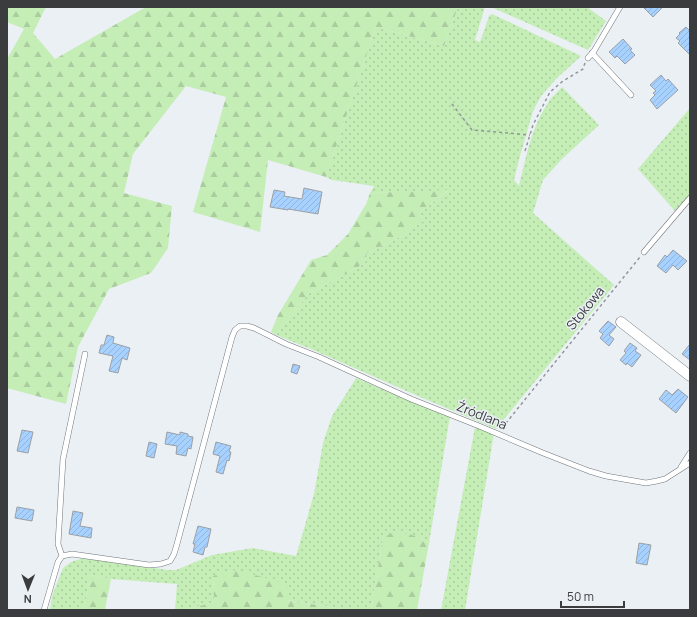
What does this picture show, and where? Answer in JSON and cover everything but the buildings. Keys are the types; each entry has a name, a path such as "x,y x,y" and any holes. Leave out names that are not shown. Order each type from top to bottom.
{"street":[{"path":"622,322 690,376"}],"lane":[{"path":"588,58 620,7"},
{"path":"592,53 631,95"},
{"path":"644,252 690,198"},
{"name":"Źródlana","path":"62,556 72,554 149,565 161,564 170,561 174,554 179,537 232,337 235,330 240,326 254,328 286,344 319,357 412,399 590,471 606,476 646,483 665,479 690,463"},
{"path":"44,610 58,562 62,556 58,544 63,458 85,354"},
{"path":"681,468 690,453"}],"path":[{"path":"525,150 533,125 550,92 583,69 588,58"},
{"path":"452,104 472,130 530,135"},
{"name":"Stokowa","path":"498,434 644,252"}],"green space":[{"path":"7,7 46,7 33,33 55,59 146,7 458,7 444,46 376,27 326,177 268,160 260,232 193,212 226,97 186,86 133,154 124,193 172,206 168,248 151,273 109,289 78,347 66,404 7,388 7,59 24,29 7,22"},
{"path":"458,7 485,7 475,40 480,42 489,16 492,14 581,56 556,79 541,96 533,111 514,180 519,186 530,143 537,123 549,101 562,87 599,125 562,159 543,180 533,213 614,285 496,429 276,335 308,294 365,263 367,253 406,234 411,227 424,223 420,212 448,191 370,193 374,186 332,180 326,177 376,27 444,46"},
{"path":"491,7 587,7 606,21 588,50"},
{"path":"690,108 690,194 675,211 638,169"},
{"path":"449,190 420,212 424,223 411,227 406,234 367,253 365,263 308,294 276,335 271,332 278,315 311,260 327,255 348,234 366,204 370,193"},
{"path":"356,378 407,400 450,416 429,543 415,536 383,537 371,610 349,610 287,600 213,576 214,602 186,610 175,610 177,584 111,579 90,575 84,610 50,610 52,596 63,568 71,562 80,559 92,559 176,570 212,555 253,548 296,556 314,494 323,443 332,416"},
{"path":"475,427 494,433 465,610 441,610"},
{"path":"398,531 415,536 429,543 417,610 371,610 383,537"},
{"path":"231,570 288,584 287,600 349,610 186,610 214,602 213,576"},
{"path":"90,575 111,579 105,610 84,610"}]}
